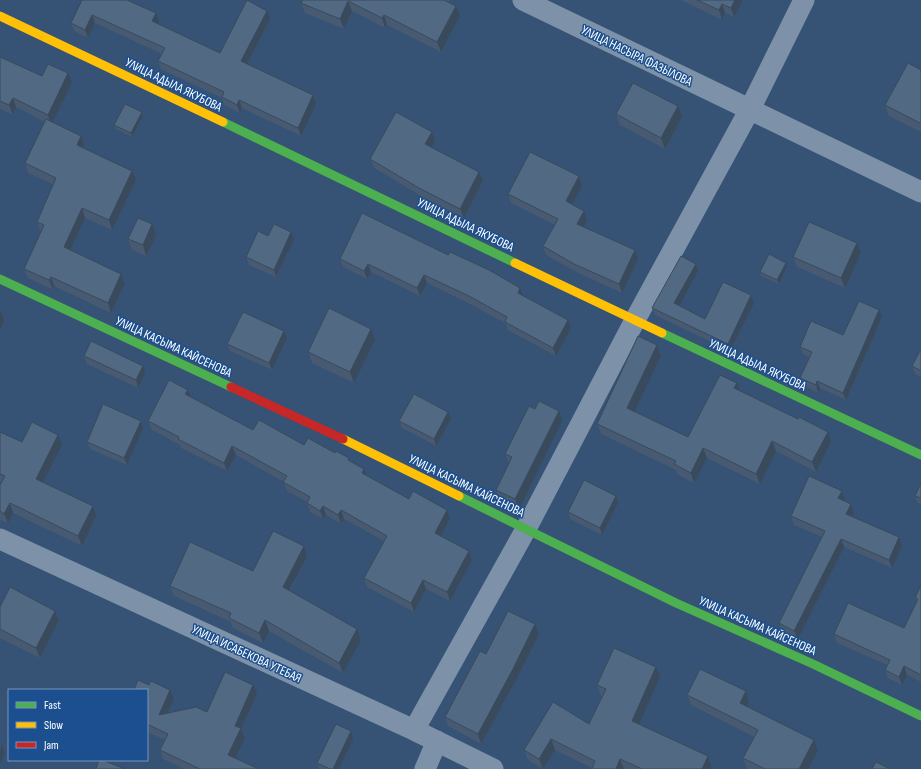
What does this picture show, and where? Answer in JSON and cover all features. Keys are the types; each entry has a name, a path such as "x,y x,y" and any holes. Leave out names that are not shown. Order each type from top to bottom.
{"street":[{"name":"УЛИЦА НАСЫРА ФАЗЫЛОВА","path":"523,0 921,192"},
{"path":"414,730 526,529 635,320 750,109 804,0"},
{"name":"УЛИЦА АДЫЛА ЯКУБОВА","path":"0,16 79,52 635,320 921,455"},
{"name":"УЛИЦА КАСЫМА КАЙСЕНОВА","path":"0,279 373,454 676,602 813,664 921,716"},
{"name":"УЛИЦА ИСАБЕКОВА УТЕБАЯ","path":"0,539 414,730 493,769"},
{"path":"425,769 437,741"}],"building":[{"path":"82,0 127,0 156,13 152,21 220,53 247,0 267,11 241,61 313,95 298,128 239,100 237,105 222,97 224,92 158,61 165,48 92,15 85,30 71,23"},
{"path":"303,0 444,0 456,6 437,42 384,15 382,18 348,1 340,19 301,3"},
{"path":"697,0 735,0 731,8 722,4 719,10"},
{"path":"0,57 42,76 48,64 68,73 48,115 13,98 9,105 0,101"},
{"path":"908,63 921,70 920,123 885,105"},
{"path":"633,83 678,106 661,138 616,114"},
{"path":"125,104 142,112 131,133 114,125"},
{"path":"396,112 432,132 425,144 479,172 460,209 419,188 370,159"},
{"path":"46,119 81,136 77,145 132,171 109,220 82,208 64,247 121,274 108,303 51,277 49,280 24,269 44,225 37,222 56,178 25,163"},
{"path":"530,152 579,176 566,201 584,211 577,224 635,250 619,284 574,264 543,246 558,219 508,194"},
{"path":"362,213 448,255 450,252 489,270 520,288 518,293 568,320 553,348 505,322 507,317 469,296 424,275 417,288 368,264 364,271 340,259"},
{"path":"138,218 152,224 143,245 128,239"},
{"path":"809,222 857,243 841,278 793,257"},
{"path":"274,224 291,232 274,270 246,257 258,231 268,236"},
{"path":"769,254 786,263 777,280 760,272"},
{"path":"681,256 696,264 674,303 705,319 723,282 751,295 728,344 652,308"},
{"path":"859,301 879,310 843,393 817,381 816,385 800,378 812,352 800,347 811,321 843,335"},
{"path":"329,308 371,329 350,372 308,352"},
{"path":"243,312 284,331 269,363 227,344"},
{"path":"638,336 657,345 627,408 688,437 720,375 737,383 734,388 798,419 799,417 828,432 812,462 772,441 756,474 703,448 691,473 674,464 676,461 597,424"},
{"path":"91,341 143,366 136,380 84,356"},
{"path":"921,349 921,371 912,366"},
{"path":"169,380 188,390 185,394 253,430 259,420 304,445 308,438 335,453 336,451 349,458 348,460 364,469 362,473 409,499 413,491 447,510 435,533 469,551 447,592 423,580 411,603 364,578 387,536 341,510 338,515 323,506 320,511 307,503 310,497 283,482 287,476 232,446 224,463 178,439 179,437 148,421"},
{"path":"414,394 448,412 434,439 399,421"},
{"path":"539,401 559,411 515,499 496,490 512,457 505,454 529,406 535,409"},
{"path":"103,404 141,421 124,458 87,442"},
{"path":"32,422 58,435 36,479 93,506 78,536 10,503 4,514 0,511 0,485 5,476 0,474 0,432 22,442"},
{"path":"809,476 842,491 838,498 851,504 846,514 899,537 889,560 841,539 794,631 779,623 825,531 791,516"},
{"path":"584,480 616,496 600,528 568,512"},
{"path":"921,483 921,498 915,496"},
{"path":"273,531 304,546 283,587 357,629 339,663 265,620 259,633 229,618 231,613 170,586 190,542 253,571"},
{"path":"921,585 921,675 904,666 899,677 885,670 890,660 834,634 848,603 904,628 918,599 915,598"},
{"path":"10,587 55,611 36,648 0,629 0,607"},
{"path":"508,611 535,624 478,734 445,717 480,651 486,654"},
{"path":"614,648 656,667 632,721 708,756 702,769 642,769 620,759 616,769 592,769 595,761 551,739 539,759 524,750 553,702 589,724 606,689 597,685"},
{"path":"700,669 746,691 740,703 814,740 799,769 765,769 743,758 758,730 687,695"},
{"path":"225,672 253,685 235,726 241,728 228,755 259,769 200,769 160,750 168,734 148,724 148,689 134,689 138,680 149,685 151,681 170,690 159,715 196,707 207,712"},
{"path":"336,724 351,731 333,769 330,769 317,763"},
{"path":"99,761 105,761 125,769 96,769"},
{"path":"876,762 890,769 872,769"}],"traffic: fast":[{"path":"223,122 515,263"},
{"path":"0,279 231,387"},
{"path":"662,333 921,455"},
{"path":"459,496 676,603 813,664 921,716"}],"traffic: slow":[{"path":"0,16 223,122"},
{"path":"515,263 662,333"},
{"path":"343,439 459,496"}],"traffic: jam":[{"path":"231,387 343,439"}]}
